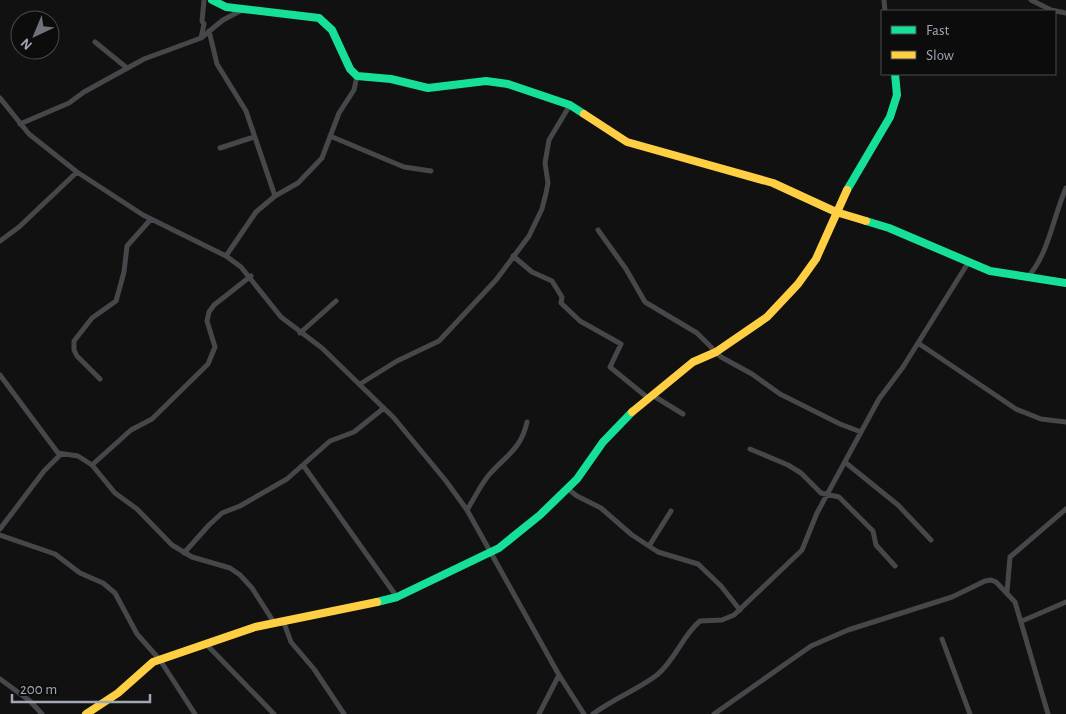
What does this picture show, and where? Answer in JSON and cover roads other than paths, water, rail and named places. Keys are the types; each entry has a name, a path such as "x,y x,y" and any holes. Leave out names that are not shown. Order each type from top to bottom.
{"street":[{"path":"201,38 204,24 202,21 204,0"},
{"path":"212,0 226,7 319,18 332,30 350,69 357,76 391,79 428,88 486,81 499,82 570,104 591,116 621,140 773,183 836,212 889,228 968,263 1011,276 1066,283"},
{"path":"1031,0 1051,10"},
{"path":"20,124 69,103 84,92 144,59 201,38 243,9"},
{"path":"209,31 217,64 246,111 275,196"},
{"path":"95,42 127,68"},
{"path":"86,714 118,693 147,666 160,660 255,628 351,609 397,597 492,553 540,515 568,488 616,428 650,396 693,362 716,352 767,317 798,284 816,259 836,212 890,117 897,95 895,75"},
{"path":"226,256 256,212 275,196 305,178 326,152 339,114 354,90 357,76"},
{"path":"0,98 20,124 76,172 151,219 226,256 251,276 272,308 322,348 384,408 422,450 467,510 559,675 584,714"},
{"path":"360,384 397,360 439,342 496,280 529,236 542,209 548,183 545,163 549,140 570,104"},
{"path":"16,119 25,121"},
{"path":"330,136 404,167 431,171"},
{"path":"220,148 254,137"},
{"path":"0,241 18,227 76,172"},
{"path":"1027,278 1033,271 1052,230 1066,188"},
{"path":"100,380 77,356 74,350 74,341 92,318 116,301 124,272 127,246 151,219"},
{"path":"598,230 626,269 645,302 697,333 716,352 780,394 825,417 862,432"},
{"path":"513,256 532,272 552,281 562,297 561,303 580,321 621,344 610,368 650,396 684,414"},
{"path":"594,714 657,674 673,658 691,628 700,621 722,620 734,615 802,550 828,494 879,399 918,343 968,263"},
{"path":"92,466 130,430 152,419 208,364 215,347 207,321 209,312 214,305 251,276"},
{"path":"300,332 336,301"},
{"path":"918,343 1016,409 1040,419 1066,422"},
{"path":"0,375 46,438 61,454 78,456 92,466 115,493 137,509 172,545 203,562 230,568 252,588 275,624"},
{"path":"184,553 209,524 222,513 267,492 303,466 330,442 354,432 384,408"},
{"path":"467,510 488,476 515,449 525,432 527,422"},
{"path":"750,449 788,465 801,473 821,493 839,497 873,531 876,545 894,566"},
{"path":"0,529 44,471 61,454"},
{"path":"846,463 898,505 931,540"},
{"path":"303,466 397,597"},
{"path":"568,488 576,496 601,508 649,546 668,556 689,560 698,564 721,586 740,610"},
{"path":"1007,592 1010,557 1066,509"},
{"path":"649,546 671,511"},
{"path":"0,535 56,554 80,573 104,583 115,593 137,634 160,660 195,714"},
{"path":"714,714 789,660 828,638 952,597 985,580 996,582 1015,602 1022,620 1025,642 1048,714"},
{"path":"1022,620 1066,602"},
{"path":"284,622 291,642 314,669 344,714"},
{"path":"942,638 970,714"},
{"path":"206,644 274,714"},
{"path":"539,714 559,675"},
{"path":"0,679 30,700 42,714"}]}
